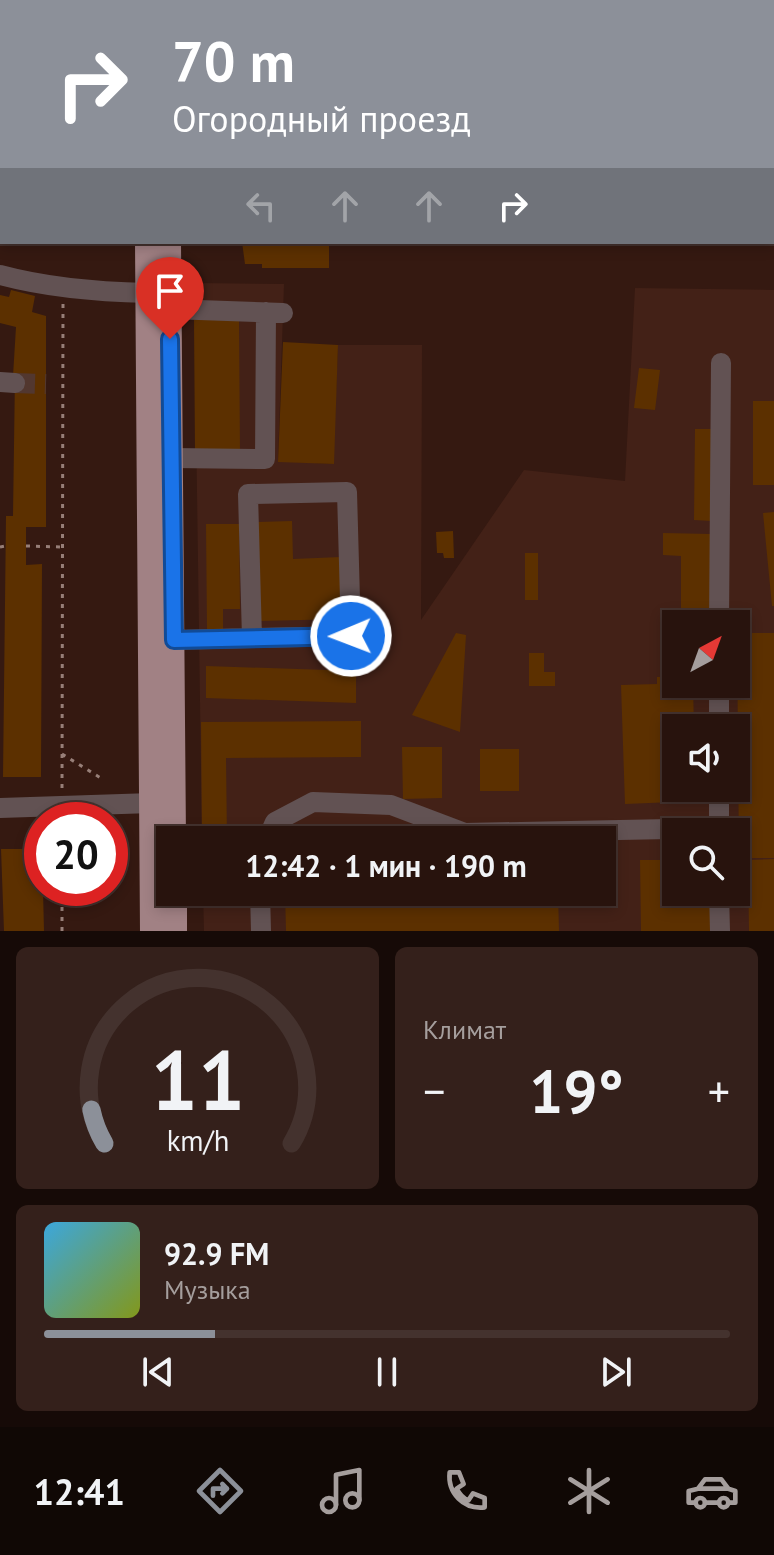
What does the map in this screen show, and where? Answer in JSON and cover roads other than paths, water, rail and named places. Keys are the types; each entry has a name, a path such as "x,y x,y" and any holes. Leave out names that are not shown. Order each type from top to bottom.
{"main road":[{"path":"147,244 152,931"},
{"path":"169,244 174,826"},
{"path":"175,906 175,931"}],"lane":[{"path":"0,275 63,288 147,293"},
{"path":"170,309 275,312 265,459 172,458"},
{"path":"719,610 721,363"},
{"path":"174,640 351,636 347,492 248,494 252,638"},
{"path":"273,826 275,822 313,802 391,805 446,826"},
{"path":"0,808 152,803"},
{"path":"616,831 662,831"},
{"path":"260,906 261,931"},
{"path":"719,906 720,931"}],"tunnel":[{"path":"15,383 46,384"}]}
